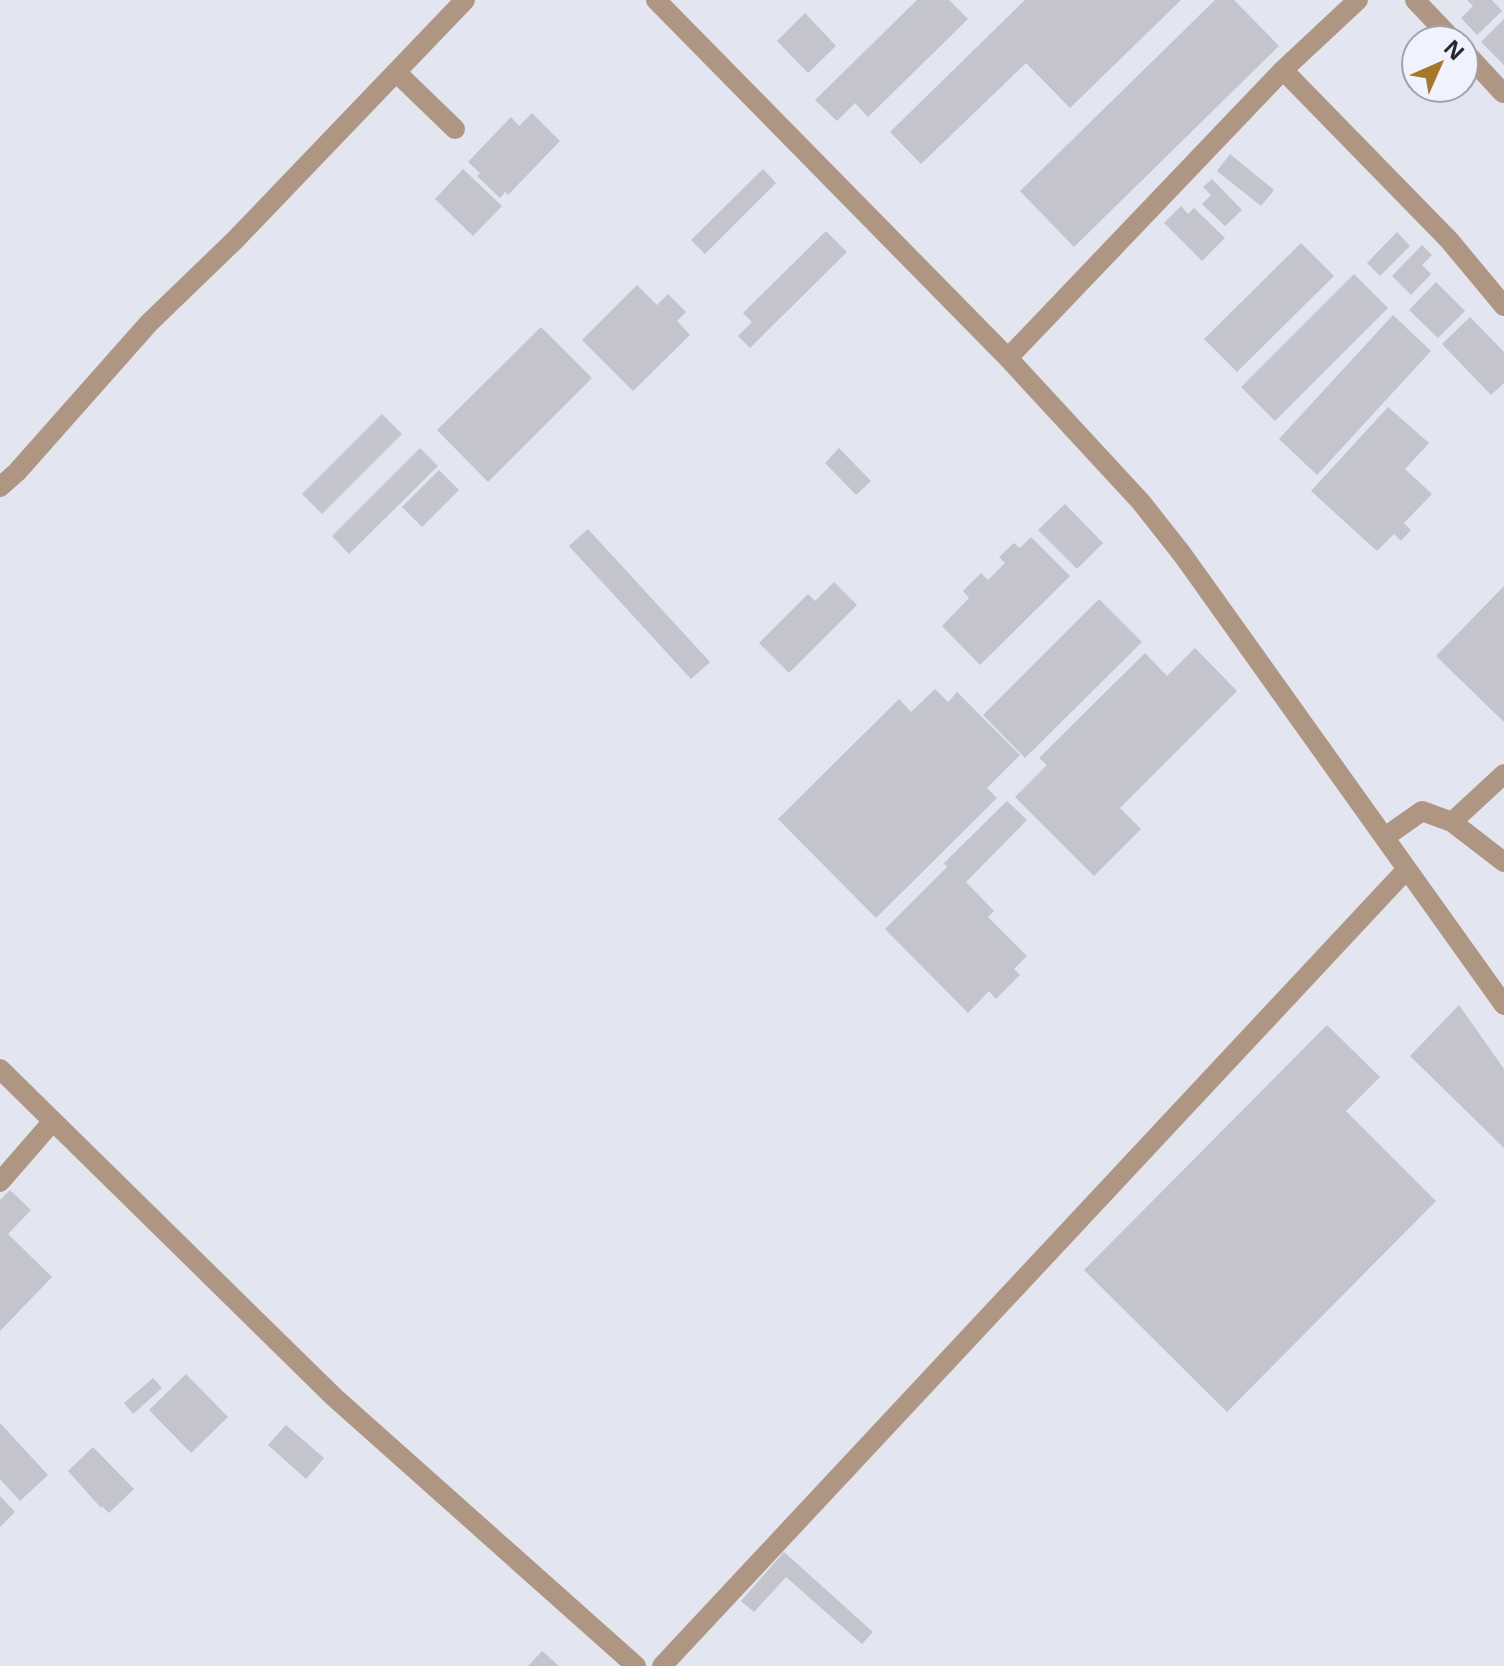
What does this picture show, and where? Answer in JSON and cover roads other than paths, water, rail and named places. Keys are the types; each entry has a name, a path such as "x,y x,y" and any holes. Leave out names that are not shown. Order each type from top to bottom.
{"street":[{"path":"0,487 17,472 149,323 235,240 465,0"},
{"path":"656,0 1008,358 1141,502 1182,554 1504,1005"},
{"path":"1008,358 1283,70 1358,0"},
{"path":"1415,0 1438,24"},
{"path":"1480,68 1503,93"},
{"path":"1283,70 1449,240 1504,306"},
{"path":"396,72 455,129"},
{"path":"1452,822 1504,774"},
{"path":"1385,837 1422,811 1452,822 1504,862"},
{"path":"662,1666 1407,869"},
{"path":"0,1069 334,1397 636,1666"},
{"path":"0,1182 53,1121"}]}
